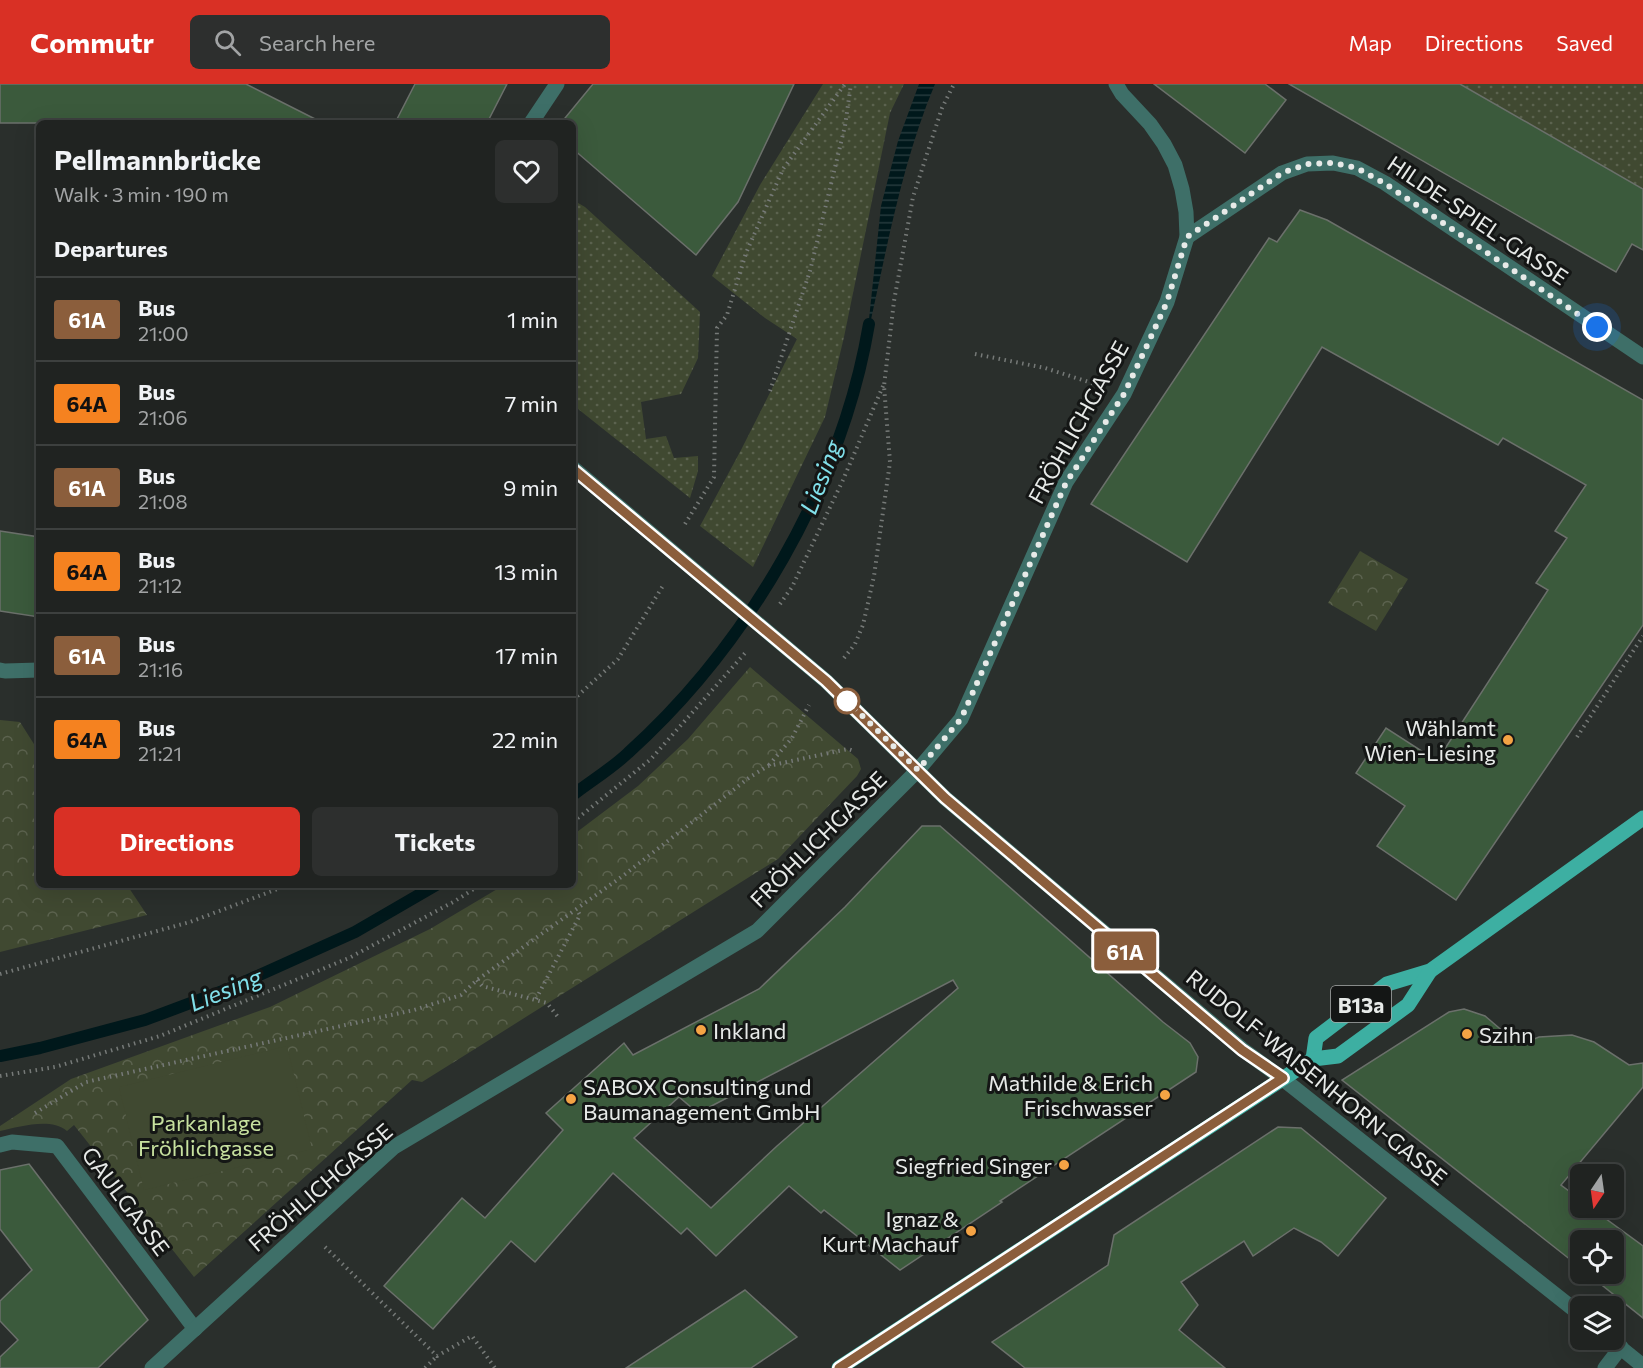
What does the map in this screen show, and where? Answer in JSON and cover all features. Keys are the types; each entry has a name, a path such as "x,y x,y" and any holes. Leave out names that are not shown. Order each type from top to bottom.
{"main road":[{"name":"B13a","path":"1313,1059 1316,1038 1387,984 1430,971 1643,818"},
{"name":"B13a","path":"839,1368 1313,1059 1338,1056 1407,1005 1430,971"}],"street":[{"path":"533,120 557,84"},
{"name":"FRÖHLICHGASSE","path":"152,1368 394,1147 757,931 918,770 961,719 1066,483 1124,394 1167,302 1187,237 1186,212 1175,165 1150,124 1122,94 1116,84"},
{"name":"HILDE-SPIEL-GASSE","path":"1187,237 1282,173 1307,164 1333,163 1357,168 1384,183 1643,357"},
{"path":"576,471 679,559"},
{"name":"RUDOLF-WAISENHORN-GASSE","path":"679,559 821,678 945,798 1242,1050 1283,1078 1570,1306"},
{"path":"0,670 36,670"},
{"name":"GAULGASSE","path":"6,1143 57,1146 195,1329"},
{"path":"1605,1368 1613,1350"},
{"path":"1624,1350 1643,1366"}],"path":[{"path":"576,697 618,659 679,559 685,523 714,477 717,328 727,315 746,253 783,169 845,84"},
{"path":"770,391 810,271 845,126 851,84"},
{"path":"6,1143 33,1114 86,1082 414,1011 461,995 477,980 577,910 750,777 768,766 792,738 821,678 855,644 863,625 874,576 890,462 884,386 894,301 913,197 942,108 954,84"},
{"path":"975,354 1045,368 1124,394"},
{"path":"1577,737 1643,636"},
{"path":"768,766 848,749 861,753"},
{"path":"0,974 190,922 280,888"},
{"path":"0,1077 55,1067 160,1036 349,958 475,888"},
{"path":"536,999 580,915 577,910"},
{"path":"477,980 482,986 547,1003 574,1038"},
{"path":"305,1228 436,1356"},
{"path":"425,1368 436,1356 472,1336 495,1368"}],"green space":[{"path":"823,84 904,84 890,113 844,337 825,417 753,567 700,526 797,339 765,318 712,276 760,185"},
{"path":"1460,84 1643,84 1643,189"},
{"path":"576,202 585,207 700,312 698,358 681,394 641,402 646,439 666,436 674,458 698,456 698,471 690,498 576,407"},
{"path":"1360,551 1408,579 1376,631 1328,603"},
{"name":"Parkanlage Fröhlichgasse","path":"750,667 858,759 861,769 857,776 778,859 422,1082 412,1080 194,1277 74,1125 67,1131 60,1127 43,1124 0,1131 0,1126 71,1079 270,1007 430,929 499,888 576,888 576,833 638,786 688,739"},
{"path":"0,720 20,722 36,747 36,888 129,888 147,915 0,952"},
{"path":"287,1046 312,1149 144,1190 119,1087"}],"water":[{"path":"919,84 935,84 904,178 867,338 881,206 898,141"}],"building":[{"path":"0,84 246,84 317,120 36,120 36,123 0,123"},
{"path":"415,84 507,84 489,120 397,120"},
{"path":"593,84 794,84 738,202 696,255 576,152 576,120 565,118"},
{"path":"1154,84 1265,84 1286,100 1245,153"},
{"path":"1289,84 1460,84 1643,189 1643,250 1632,244 1616,272"},
{"path":"1300,210 1327,220 1643,400 1643,625 1456,900 1377,846 1405,806 1356,773 1386,728 1437,761 1548,590 1536,583 1567,538 1555,531 1586,485 1503,438 1498,445 1322,347 1187,562 1091,504 1269,238 1277,242"},
{"path":"0,531 36,537 36,617 0,611"},
{"path":"922,826 940,826 1163,1022 1190,1043 1198,1057 1196,1072 900,1270 824,1210 821,1213 789,1186 716,1256 687,1228 681,1234 613,1173 535,1262 511,1241 433,1329 384,1286 462,1198 485,1218 563,1130 546,1113 624,1043 633,1055 759,989 845,907","holes":["953,980 958,988 777,1146 711,1208 634,1138 679,1097 698,1113"]},
{"path":"1464,1009 1485,1016 1519,1045 1539,1037 1572,1035 1594,1042 1629,1065 1643,1063 1643,1087 1579,1164 1570,1164 1570,1174 1561,1185 1570,1192 1570,1218 1605,1218 1621,1230 1570,1230 1570,1259 1342,1080 1449,1012"},
{"path":"1278,1127 1301,1128 1386,1198 1338,1256 1321,1242 1294,1228 1253,1256 1244,1241 1181,1282 1198,1305 1179,1330 1225,1368 1025,1368 992,1342 1108,1265 1114,1235"},
{"path":"29,1164 148,1320 98,1368 0,1368 0,1357 18,1340 0,1321 0,1301 32,1270 0,1229 0,1170"},
{"path":"1624,1232 1643,1246 1643,1318 1624,1303 1624,1296 1616,1296 1600,1284 1624,1284"},
{"path":"745,1290 797,1337 751,1368 626,1368"}],"waterway":[{"name":"Liesing","path":"576,793 621,759 672,710 712,663 750,612 813,502 837,443 856,384 869,324"},
{"name":"Liesing","path":"0,1056 40,1048 145,1020 233,987 355,932 431,888"}],"bus line":[{"name":"61A","path":"576,472 826,681 945,798 1242,1050 1283,1078 839,1368"}],"place":[{"name":"Wählamt Wien-Liesing","path":"1508,740"},
{"name":"Inkland","path":"701,1030"},
{"name":"Szihn","path":"1467,1034"},
{"name":"Mathilde & Erich Frischwasser","path":"1165,1095"},
{"name":"SABOX Consulting und Baumanagement GmbH","path":"571,1099"},
{"name":"Siegfried Singer","path":"1064,1165"},
{"name":"Ignaz & Kurt Machauf","path":"971,1231"}],"route":[{"path":"847,701 918,770 961,719 1066,483 1124,394 1167,302 1187,237 1282,173 1307,164 1333,163 1357,168 1384,183 1597,327"}]}
